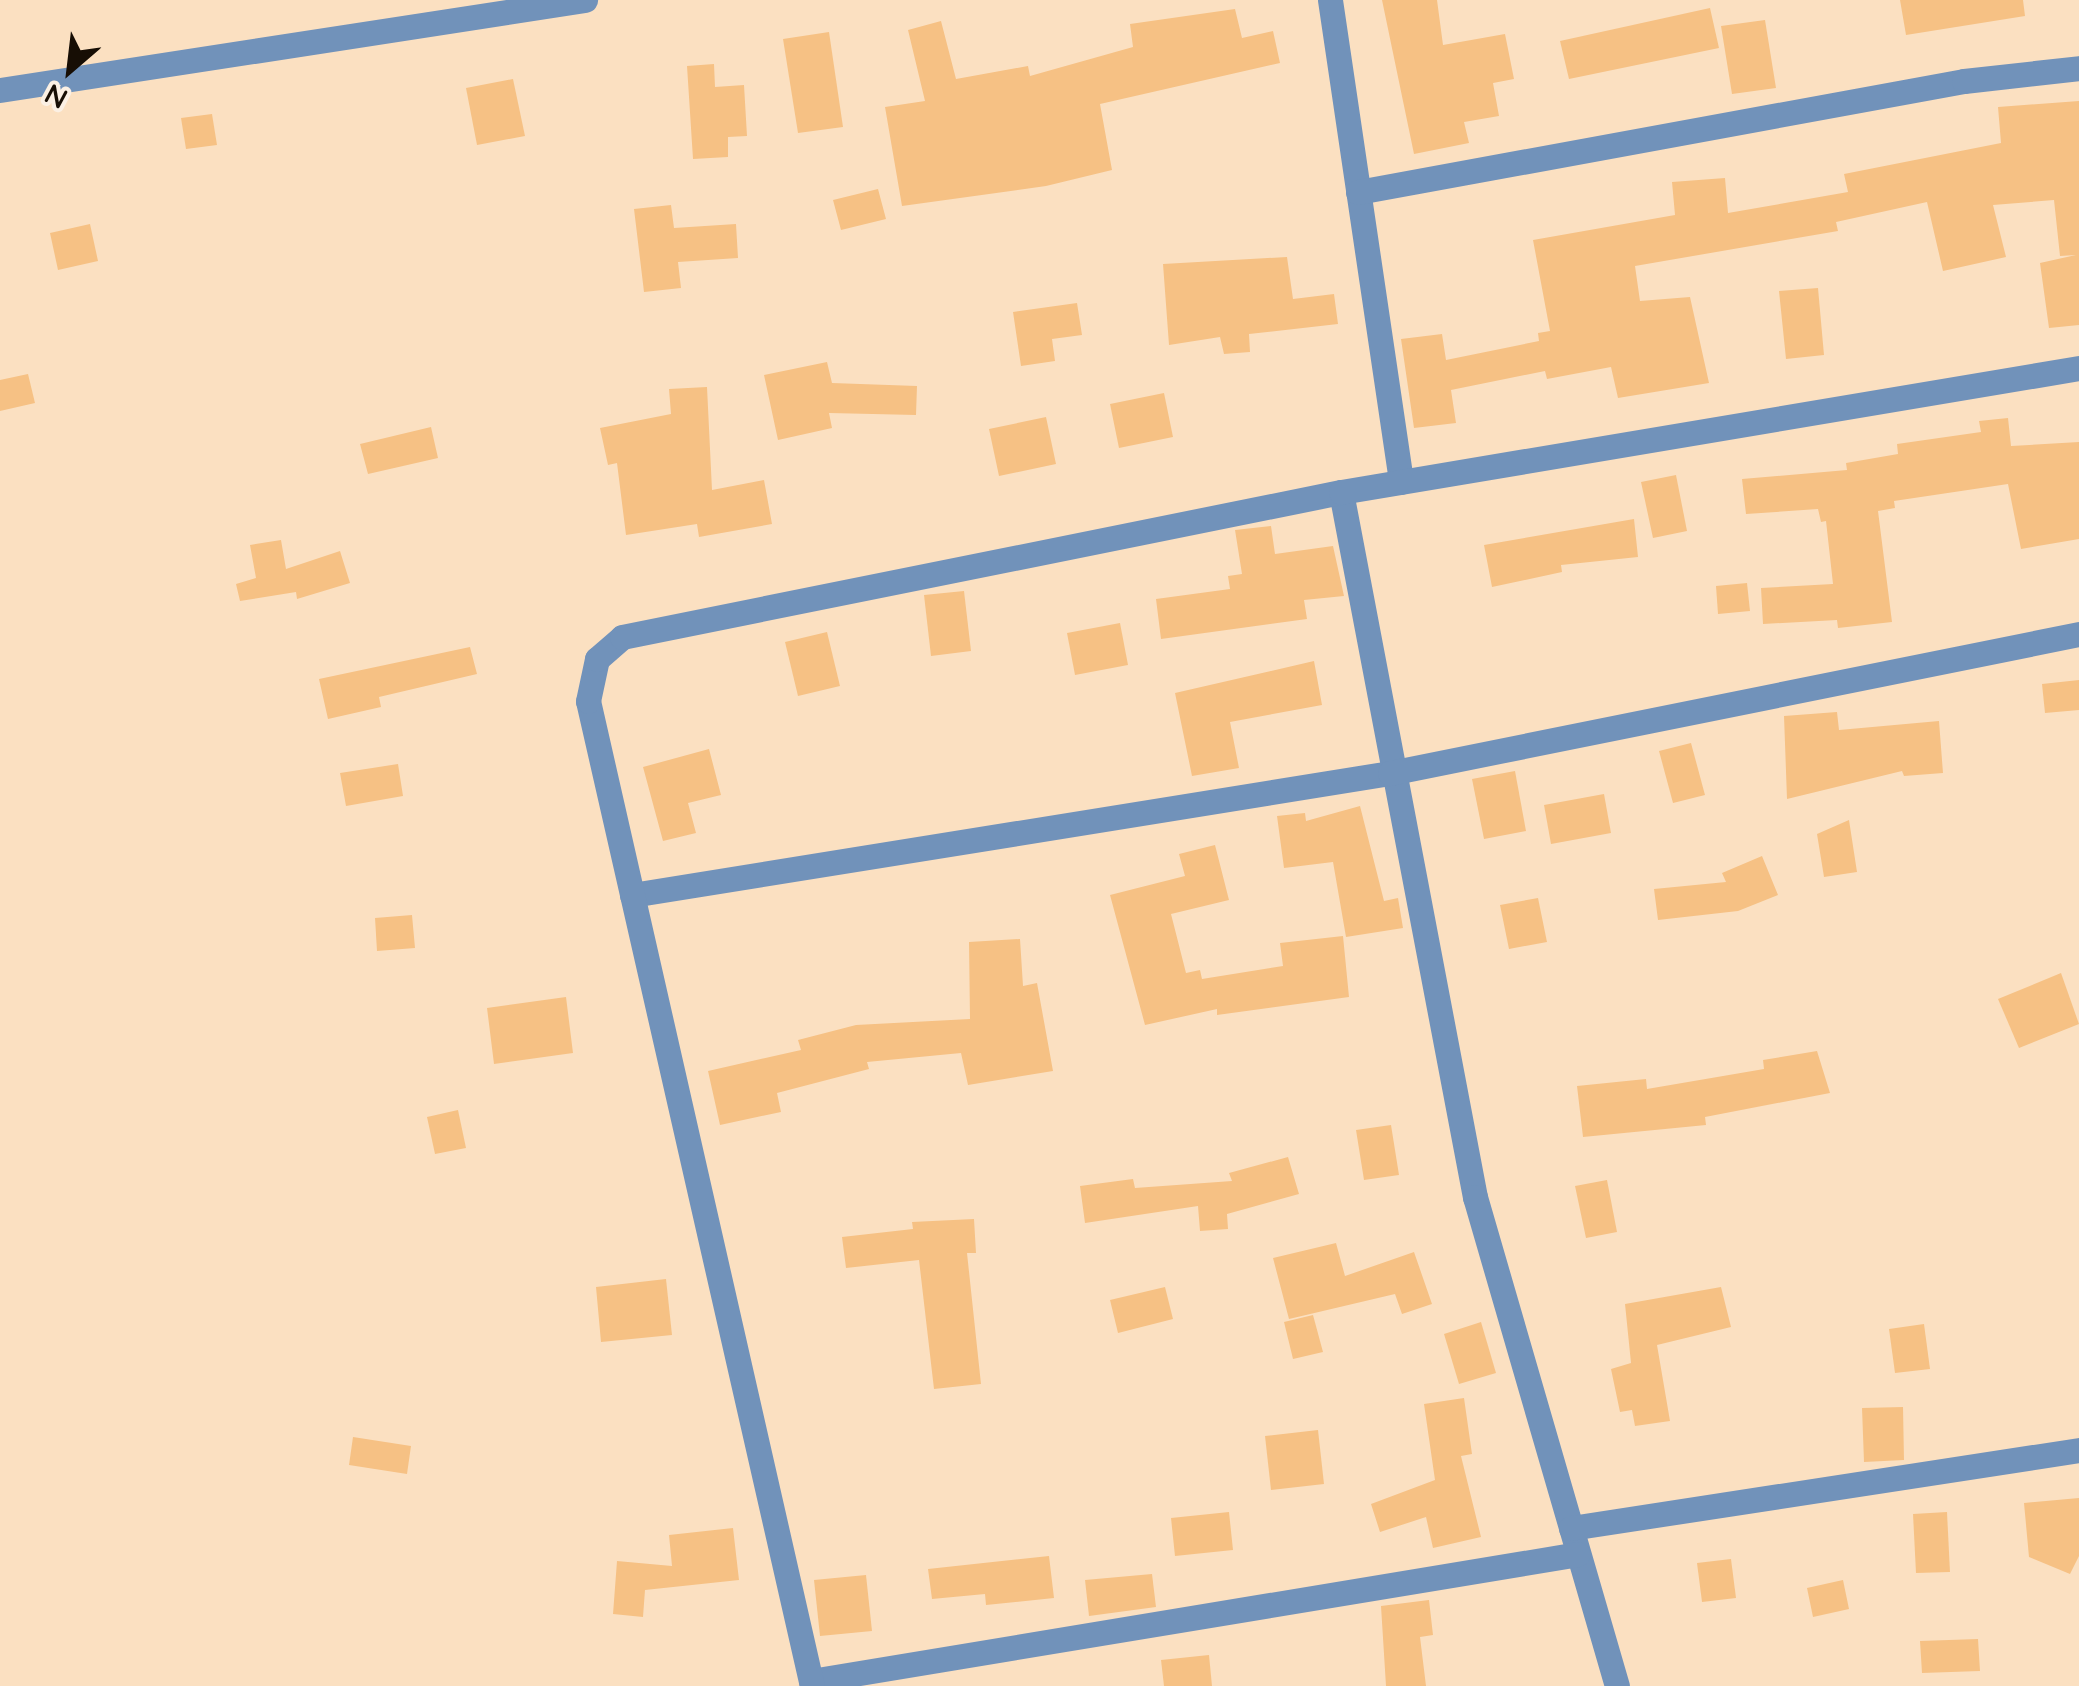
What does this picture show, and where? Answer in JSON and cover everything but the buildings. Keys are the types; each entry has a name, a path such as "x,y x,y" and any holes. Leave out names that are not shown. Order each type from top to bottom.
{"street":[{"path":"0,90 518,5 585,0"},
{"path":"1330,0 1401,482"},
{"path":"1358,192 1964,81 2079,68"},
{"path":"1578,1554 811,1684 588,702 597,658 622,638 1341,492 2079,368"},
{"path":"1341,492 1390,773 1475,1197 1617,1686"},
{"path":"632,895 1390,773 2079,634"},
{"path":"1571,1528 2079,1450"}]}
